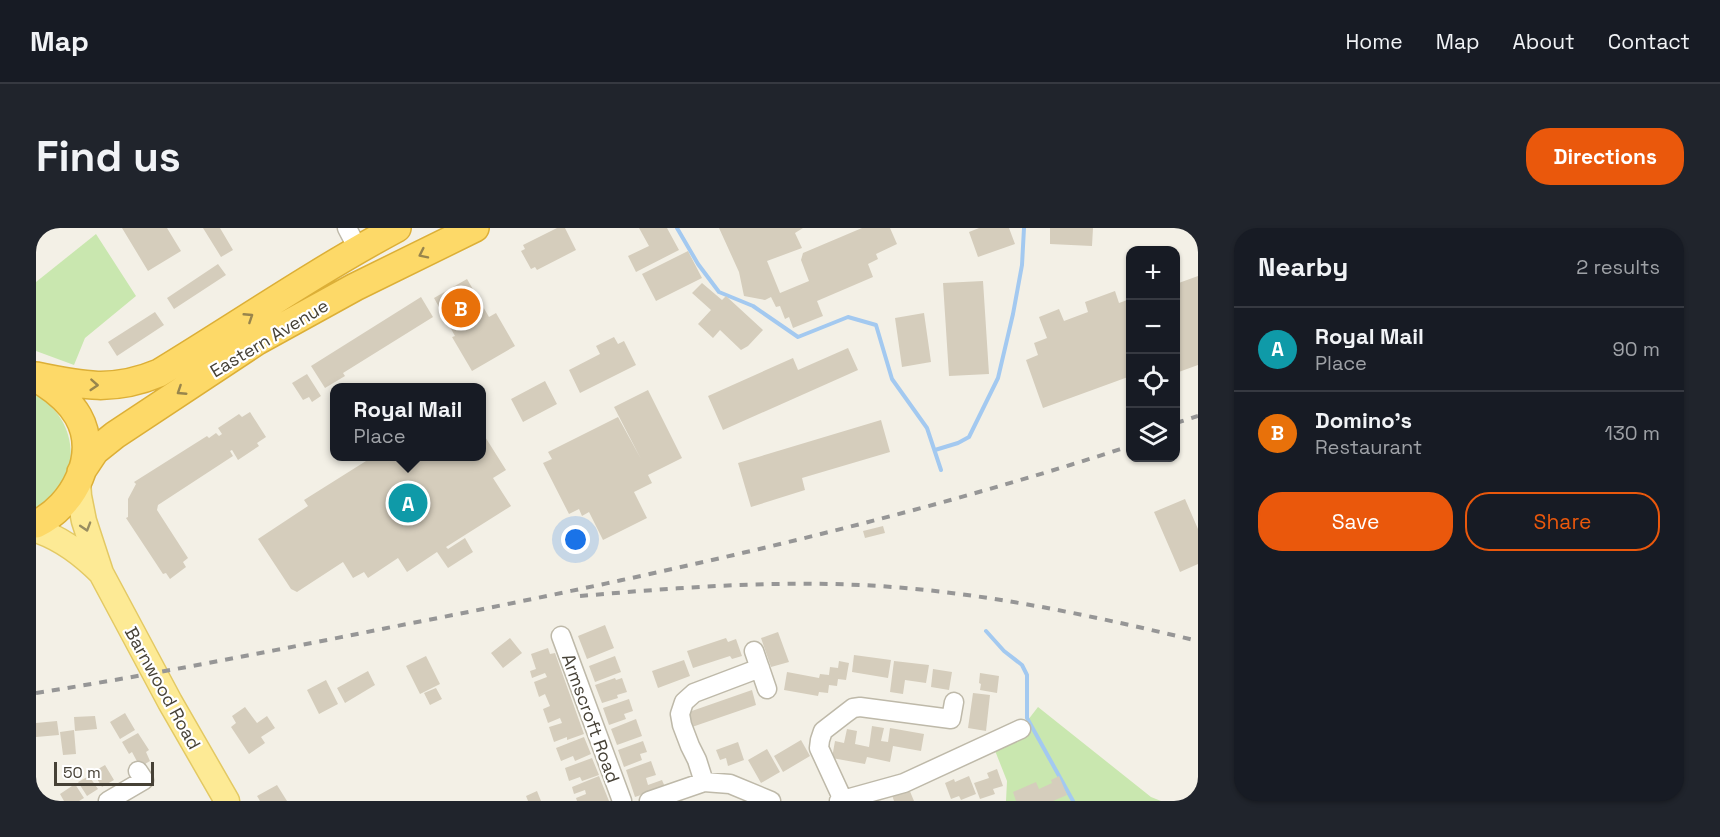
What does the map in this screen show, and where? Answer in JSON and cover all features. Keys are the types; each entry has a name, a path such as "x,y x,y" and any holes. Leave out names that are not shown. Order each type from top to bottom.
{"highway":[{"name":"Eastern Avenue","path":"36,377 110,386 126,384 159,373 213,340 353,238 397,228"},
{"name":"Eastern Avenue","path":"36,524 58,510 69,497 95,451 115,435 257,341 355,287 475,228"},
{"path":"213,340 257,341"},
{"path":"36,377 71,405 82,423 86,447 80,476"}],"main road":[{"name":"Barnwood Road","path":"80,476 79,496 82,514 101,573 170,702 227,801"},
{"name":"Barnwood Road","path":"36,530 76,551 101,573"}],"street":[{"name":"Armscroft Road","path":"561,636 622,801"},
{"path":"754,651 767,689"},
{"path":"704,782 681,725 680,714 684,702 694,693 760,668"},
{"path":"954,702 951,719 853,708 824,731 819,748 841,801 904,783 1021,729"},
{"path":"108,801 144,780 138,771"},
{"path":"649,801 704,782 730,784 771,801"}],"green space":[{"path":"96,234 136,296 85,338 74,365 36,351 36,282"},
{"path":"36,395 48,403 64,425 71,452 65,478 55,494 36,510"},
{"path":"1038,707 1151,797 1161,801 1006,801 1007,781 992,743 1021,729"}],"building":[{"path":"122,228 167,228 181,251 148,271"},
{"path":"203,228 220,228 233,250 221,257"},
{"path":"557,228 565,228 576,250 537,270 535,267 531,269 521,251 525,249 523,245"},
{"path":"639,228 667,228 679,250 636,272 628,256 649,246"},
{"path":"719,228 803,228 795,233 802,248 767,261 780,293 809,281 801,260 803,253 862,228 890,228 897,244 876,254 878,259 868,264 873,277 817,301 823,316 793,328 789,317 785,319 780,306 776,307 771,297 765,300 744,296 739,272"},
{"path":"979,228 1009,228 1015,244 978,257 969,232"},
{"path":"1050,228 1093,228 1092,246 1050,244"},
{"path":"688,251 702,278 656,301 642,274"},
{"path":"218,264 226,275 174,309 167,298"},
{"path":"1198,276 1198,365 1180,372 1180,300 1180,283"},
{"path":"467,279 489,317 496,313 515,346 472,371 452,337 455,336 434,298"},
{"path":"983,281 989,374 949,376 943,283"},
{"path":"702,283 722,300 726,296 763,330 748,346 741,350 720,330 713,338 698,324 711,310 692,293"},
{"path":"1115,291 1119,303 1126,300 1126,378 1043,408 1026,360 1038,355 1034,343 1047,338 1039,317 1059,309 1064,321 1088,312 1085,302"},
{"path":"421,297 433,317 343,373 345,376 325,388 311,366"},
{"path":"155,312 164,325 117,356 108,342"},
{"path":"924,313 931,362 902,367 895,318"},
{"path":"614,337 618,344 624,341 636,365 580,393 569,370 600,354 596,346"},
{"path":"848,348 858,370 723,430 708,396 793,358 798,370"},
{"path":"307,374 321,396 312,402 309,397 303,400 292,383"},
{"path":"545,381 557,404 523,422 511,399"},
{"path":"648,390 682,458 648,475 652,483 634,492 647,518 603,540 589,512 582,516 579,509 569,514 543,463 552,459 548,452 618,417 641,459 614,407"},
{"path":"250,412 266,437 257,443 259,446 238,460 232,450 230,451 233,456 158,505 157,510 188,558 183,562 186,567 170,579 166,573 163,574 126,518 128,517 128,499 136,484 134,482 207,436 209,438 216,433 219,436 222,434 218,428 239,414 242,417"},
{"path":"881,420 890,452 802,478 805,490 751,507 738,463"},
{"path":"486,438 506,470 493,478 511,506 446,547 448,549 465,538 473,552 448,568 437,552 407,572 398,558 368,578 364,572 353,578 343,562 297,592 291,589 258,539 308,506 304,500 366,461 486,461"},
{"path":"1185,499 1198,529 1198,564 1180,572 1154,512"},
{"path":"883,526 885,533 865,538 863,531"},
{"path":"605,625 614,648 587,659 578,636"},
{"path":"778,632 789,662 771,667 761,638"},
{"path":"510,638 522,653 503,668 491,653"},
{"path":"726,638 728,642 736,639 742,656 732,659 730,656 693,668 687,651"},
{"path":"548,648 550,654 555,653 584,734 554,742 549,727 562,723 560,718 548,723 543,709 550,706 545,694 539,697 534,682 547,677 545,673 532,678 530,671 536,669 531,654"},
{"path":"854,655 891,660 888,678 852,672"},
{"path":"426,656 440,684 420,694 406,666"},
{"path":"615,656 621,672 595,682 589,666"},
{"path":"684,660 690,676 658,688 652,671"},
{"path":"839,661 849,663 846,680 838,679 837,686 829,685 828,693 819,692 818,696 784,690 787,672 819,678 820,674 829,675 830,667 838,668"},
{"path":"894,661 929,665 926,683 905,680 903,694 890,692"},
{"path":"933,669 952,672 949,690 931,687"},
{"path":"368,671 375,685 345,703 337,688"},
{"path":"980,673 999,676 997,693 980,690"},
{"path":"615,678 616,680 622,678 627,692 617,695 618,698 602,703 595,685"},
{"path":"326,680 338,704 319,714 307,690"},
{"path":"436,688 442,699 430,705 424,693"},
{"path":"752,690 756,705 692,727 686,713"},
{"path":"973,693 990,695 986,731 968,728"},
{"path":"629,699 633,711 624,714 626,719 609,725 603,708"},
{"path":"245,707 257,723 267,716 275,728 261,737 265,743 249,754 231,727 236,723 232,716"},
{"path":"125,713 135,730 120,739 110,722"},
{"path":"95,716 97,729 75,731 74,717"},
{"path":"636,719 642,736 617,745 611,729"},
{"path":"57,721 59,735 36,737 36,723"},
{"path":"872,726 884,728 881,741 888,742 890,728 924,734 921,751 893,746 890,762 867,757 865,764 832,758 835,741 844,743 847,729 857,731 855,744 869,747"},
{"path":"74,730 76,754 63,755 60,732"},
{"path":"138,733 149,750 146,752 150,761 140,767 132,752 129,754 122,742"},
{"path":"584,737 591,754 575,761 573,756 561,761 556,748"},
{"path":"801,740 810,756 783,772 774,756"},
{"path":"643,741 647,752 640,754 642,760 624,767 618,750"},
{"path":"738,742 744,760 728,766 726,758 720,760 716,750"},
{"path":"767,749 780,772 761,783 748,760"},
{"path":"592,758 599,775 582,781 580,777 569,781 565,768"},
{"path":"651,761 656,775 646,778 648,785 662,780 665,787 635,797 626,770"},
{"path":"105,765 114,780 102,787 93,772"},
{"path":"997,769 1003,786 993,789 995,794 980,799 974,783 989,778 987,773"},
{"path":"89,776 98,789 87,796 78,782"},
{"path":"599,776 609,801 577,801 576,798 586,794 585,790 574,794 572,787"},
{"path":"969,776 976,794 961,800 959,796 951,799 945,783 954,779 955,782"},
{"path":"1059,776 1067,795 1053,801 1016,801 1013,792 1036,782 1039,789 1052,783 1051,780"},
{"path":"75,784 84,798 79,801 64,801 60,794"},
{"path":"277,785 287,801 260,801 257,796"},
{"path":"909,789 914,801 894,801 892,795"},
{"path":"537,791 541,801 528,801 526,796"}],"waterway":[{"path":"677,228 698,264 719,292 753,306 798,337 848,317 876,325 892,379 927,428 941,470"},
{"path":"935,450 969,437 998,378 1022,265 1024,228"},
{"path":"986,631 1004,651 1022,665 1027,675 1027,718 1073,801"}],"railway":[{"path":"1180,422 1198,416"},
{"path":"36,693 262,653 674,569 858,525 1126,447"},
{"path":"580,596 697,587 776,584 893,587 1009,601 1198,641"}],"place":[{"name":"Domino's","path":"461,308"},
{"name":"Royal Mail","path":"408,503"}]}
